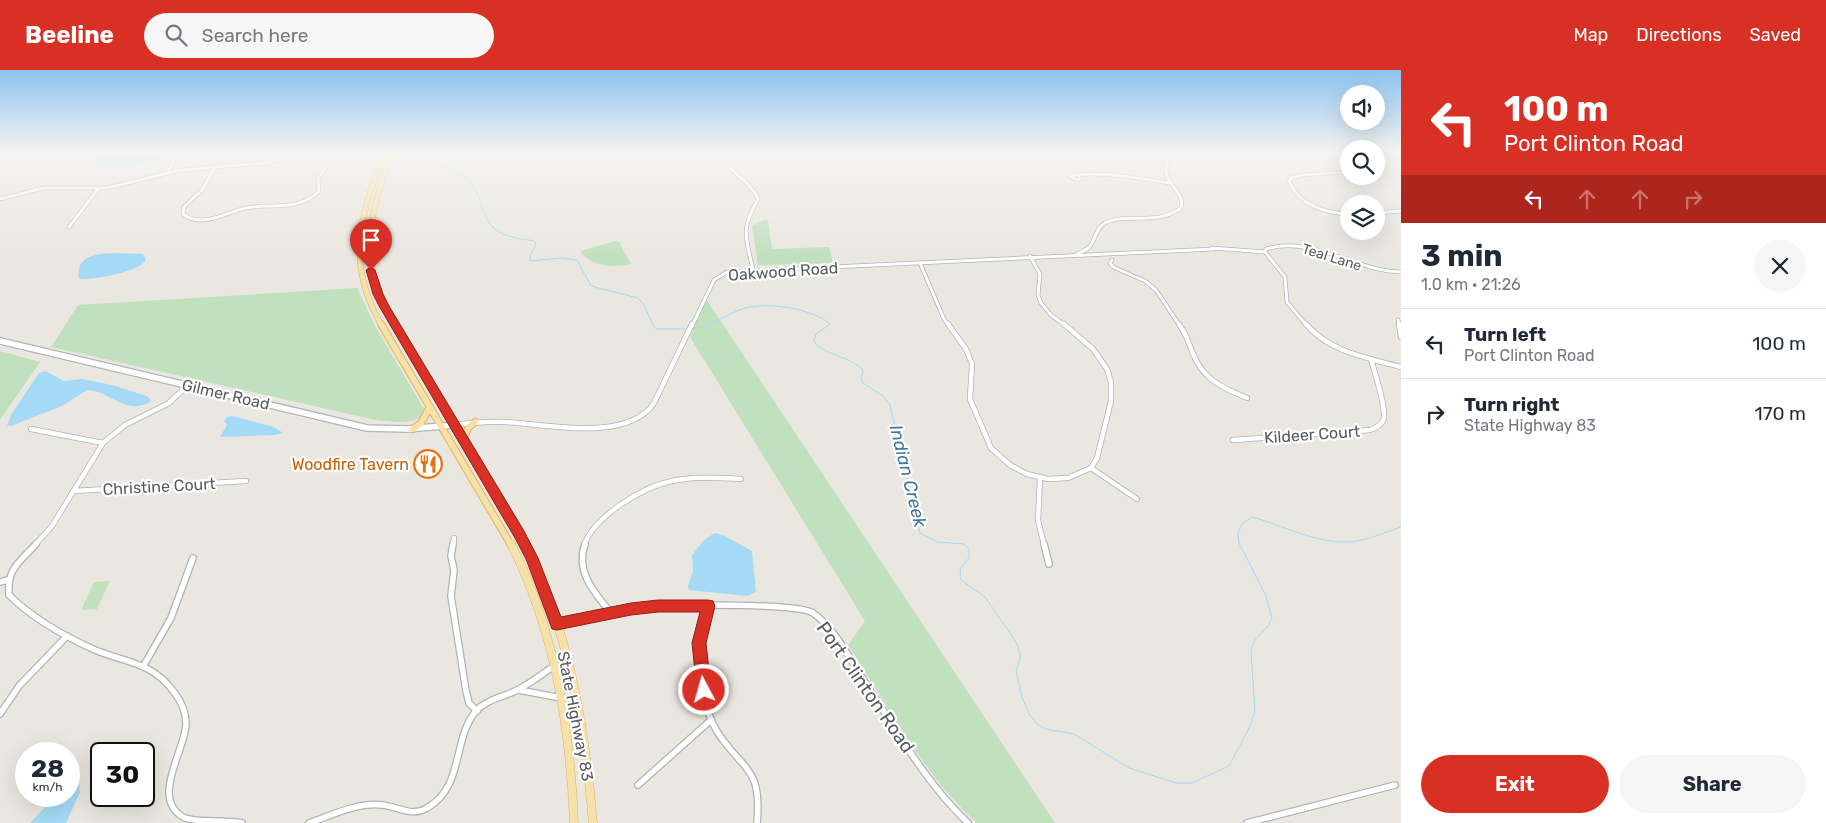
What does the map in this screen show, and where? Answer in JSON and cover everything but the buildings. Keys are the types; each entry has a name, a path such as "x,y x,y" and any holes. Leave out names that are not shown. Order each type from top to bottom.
{"main road":[{"name":"State Highway 83","path":"373,187 359,232 358,262 361,279 376,317 494,514 520,562 536,602 561,698 568,744 574,823"},
{"name":"State Highway 83","path":"381,187 368,235 369,260 373,280 384,306 507,512 532,558 557,624 574,684 593,823"},
{"path":"413,428 421,423 430,407"},
{"path":"463,439 469,427 475,422"}],"street":[{"path":"0,199 43,188 98,189 109,187"},
{"path":"204,187 184,207 184,214 188,218 208,220 246,208 296,204 309,200 319,191 319,187"},
{"path":"752,187 758,199 748,216 745,229 753,270"},
{"path":"1076,254 1089,248 1097,229 1108,222 1165,216 1178,212 1183,202 1173,187"},
{"path":"1293,187 1306,202 1316,208 1340,214"},
{"path":"69,227 98,189"},
{"path":"1385,212 1401,211"},
{"name":"Teal Lane","path":"1265,252 1266,249 1278,245 1301,246 1374,269 1401,272"},
{"name":"Oakwood Road","path":"455,425 475,422 582,428 613,425 638,419 648,412 654,404 691,324 716,277 727,272 1076,254 1109,255 1214,249 1265,252"},
{"path":"1265,252 1287,281 1285,295 1287,302 1308,329 1330,345 1401,367"},
{"path":"1109,255 1112,265 1144,281 1156,290 1188,337 1194,357 1209,378 1222,388 1247,398"},
{"path":"920,263 944,319 966,349 972,364 970,400 987,441 996,453 1010,465 1027,474 1040,478 1068,478 1091,468 1099,452 1111,401 1111,382 1107,370 1093,348 1051,315 1040,303 1038,295 1040,274 1030,256"},
{"path":"1398,320 1401,337"},
{"name":"Gilmer Road","path":"0,341 366,428 413,428 455,425"},
{"name":"Kildeer Court","path":"1233,440 1370,430 1378,427 1384,420 1384,412 1371,359"},
{"path":"188,385 169,403 125,425 103,443 52,526 16,564 8,580 9,595 14,601 66,636 109,655 153,670 165,681 185,710 187,724 168,790 173,808 184,818 194,821 227,820 242,823"},
{"path":"31,429 103,443"},
{"path":"1091,468 1137,499"},
{"path":"610,612 587,581 583,568 583,551 595,525 606,514 645,491 666,482 687,478 741,479"},
{"path":"1040,478 1038,520 1049,564"},
{"name":"Christine Court","path":"73,491 246,481"},
{"path":"454,538 451,556 454,570 451,596 469,703 477,711"},
{"path":"144,666 171,618 194,558"},
{"path":"0,582 8,580"},
{"name":"Port Clinton Road","path":"557,624 610,612 658,606 801,608 811,611 824,622 927,777 968,823"},
{"path":"708,606 699,643 706,705 711,720 720,734 754,775 758,785 760,808 757,823"},
{"path":"0,714 19,686 66,636"},
{"path":"309,823 350,808 386,806 412,813 428,808 444,795 454,778 464,730 477,711 485,703 519,690 554,666"},
{"path":"519,690 561,698"},
{"path":"638,784 711,720"},
{"path":"1247,823 1395,785"}],"green space":[{"path":"763,220 768,220 772,249 829,247 833,263 758,265 752,226"},
{"path":"616,241 619,242 631,264 603,265 590,260 580,251"},
{"path":"357,288 375,326 424,409 424,414 419,418 401,422 376,420 51,347 78,305"},
{"path":"706,299 1055,823 977,823 940,783 907,738 848,645 865,621 690,337"},
{"path":"0,351 40,362 0,420"},
{"path":"110,581 97,609 81,610 94,582"}],"water":[{"path":"114,253 143,254 146,260 126,272 104,277 79,279 80,265 84,260 94,255"},
{"path":"45,371 64,381 82,379 112,385 147,396 151,401 142,405 126,405 104,394 87,390 62,406 7,426 11,415 39,373"},
{"path":"232,416 274,427 283,433 220,437 227,425 224,421 227,417"},
{"path":"715,533 723,535 752,551 756,592 747,596 689,590 688,586 693,571 692,555 704,540"},
{"path":"45,807 73,807 66,823 30,823"}],"waterway":[{"name":"Indian Creek","path":"474,187 486,218 494,228 508,236 535,241 536,245 530,255 530,261 562,258 577,260 591,286 638,298 644,305 654,327 657,329 687,329"},
{"name":"Indian Creek","path":"691,329 706,326 745,308 754,306 777,306 801,310 822,318 830,324 816,334 814,342 826,351 857,365 863,370 861,378 863,383 883,396 890,405 920,533 937,542 964,544 969,549 969,558 960,569 961,580 985,597 1016,642 1021,656 1016,671 1022,697 1029,714 1036,723 1045,729 1074,734 1129,768 1176,783 1192,783 1229,766 1249,728 1255,712 1251,650 1255,640 1268,626 1272,618 1266,596 1239,543 1238,533 1242,524 1252,517 1309,536 1345,542 1366,539 1401,527"}],"place":[{"name":"Woodfire Tavern","path":"428,464"}],"route":[{"path":"371,270 378,294 384,306 507,512 532,558 557,624 631,609 658,606 708,606 699,643 704,690"}]}
